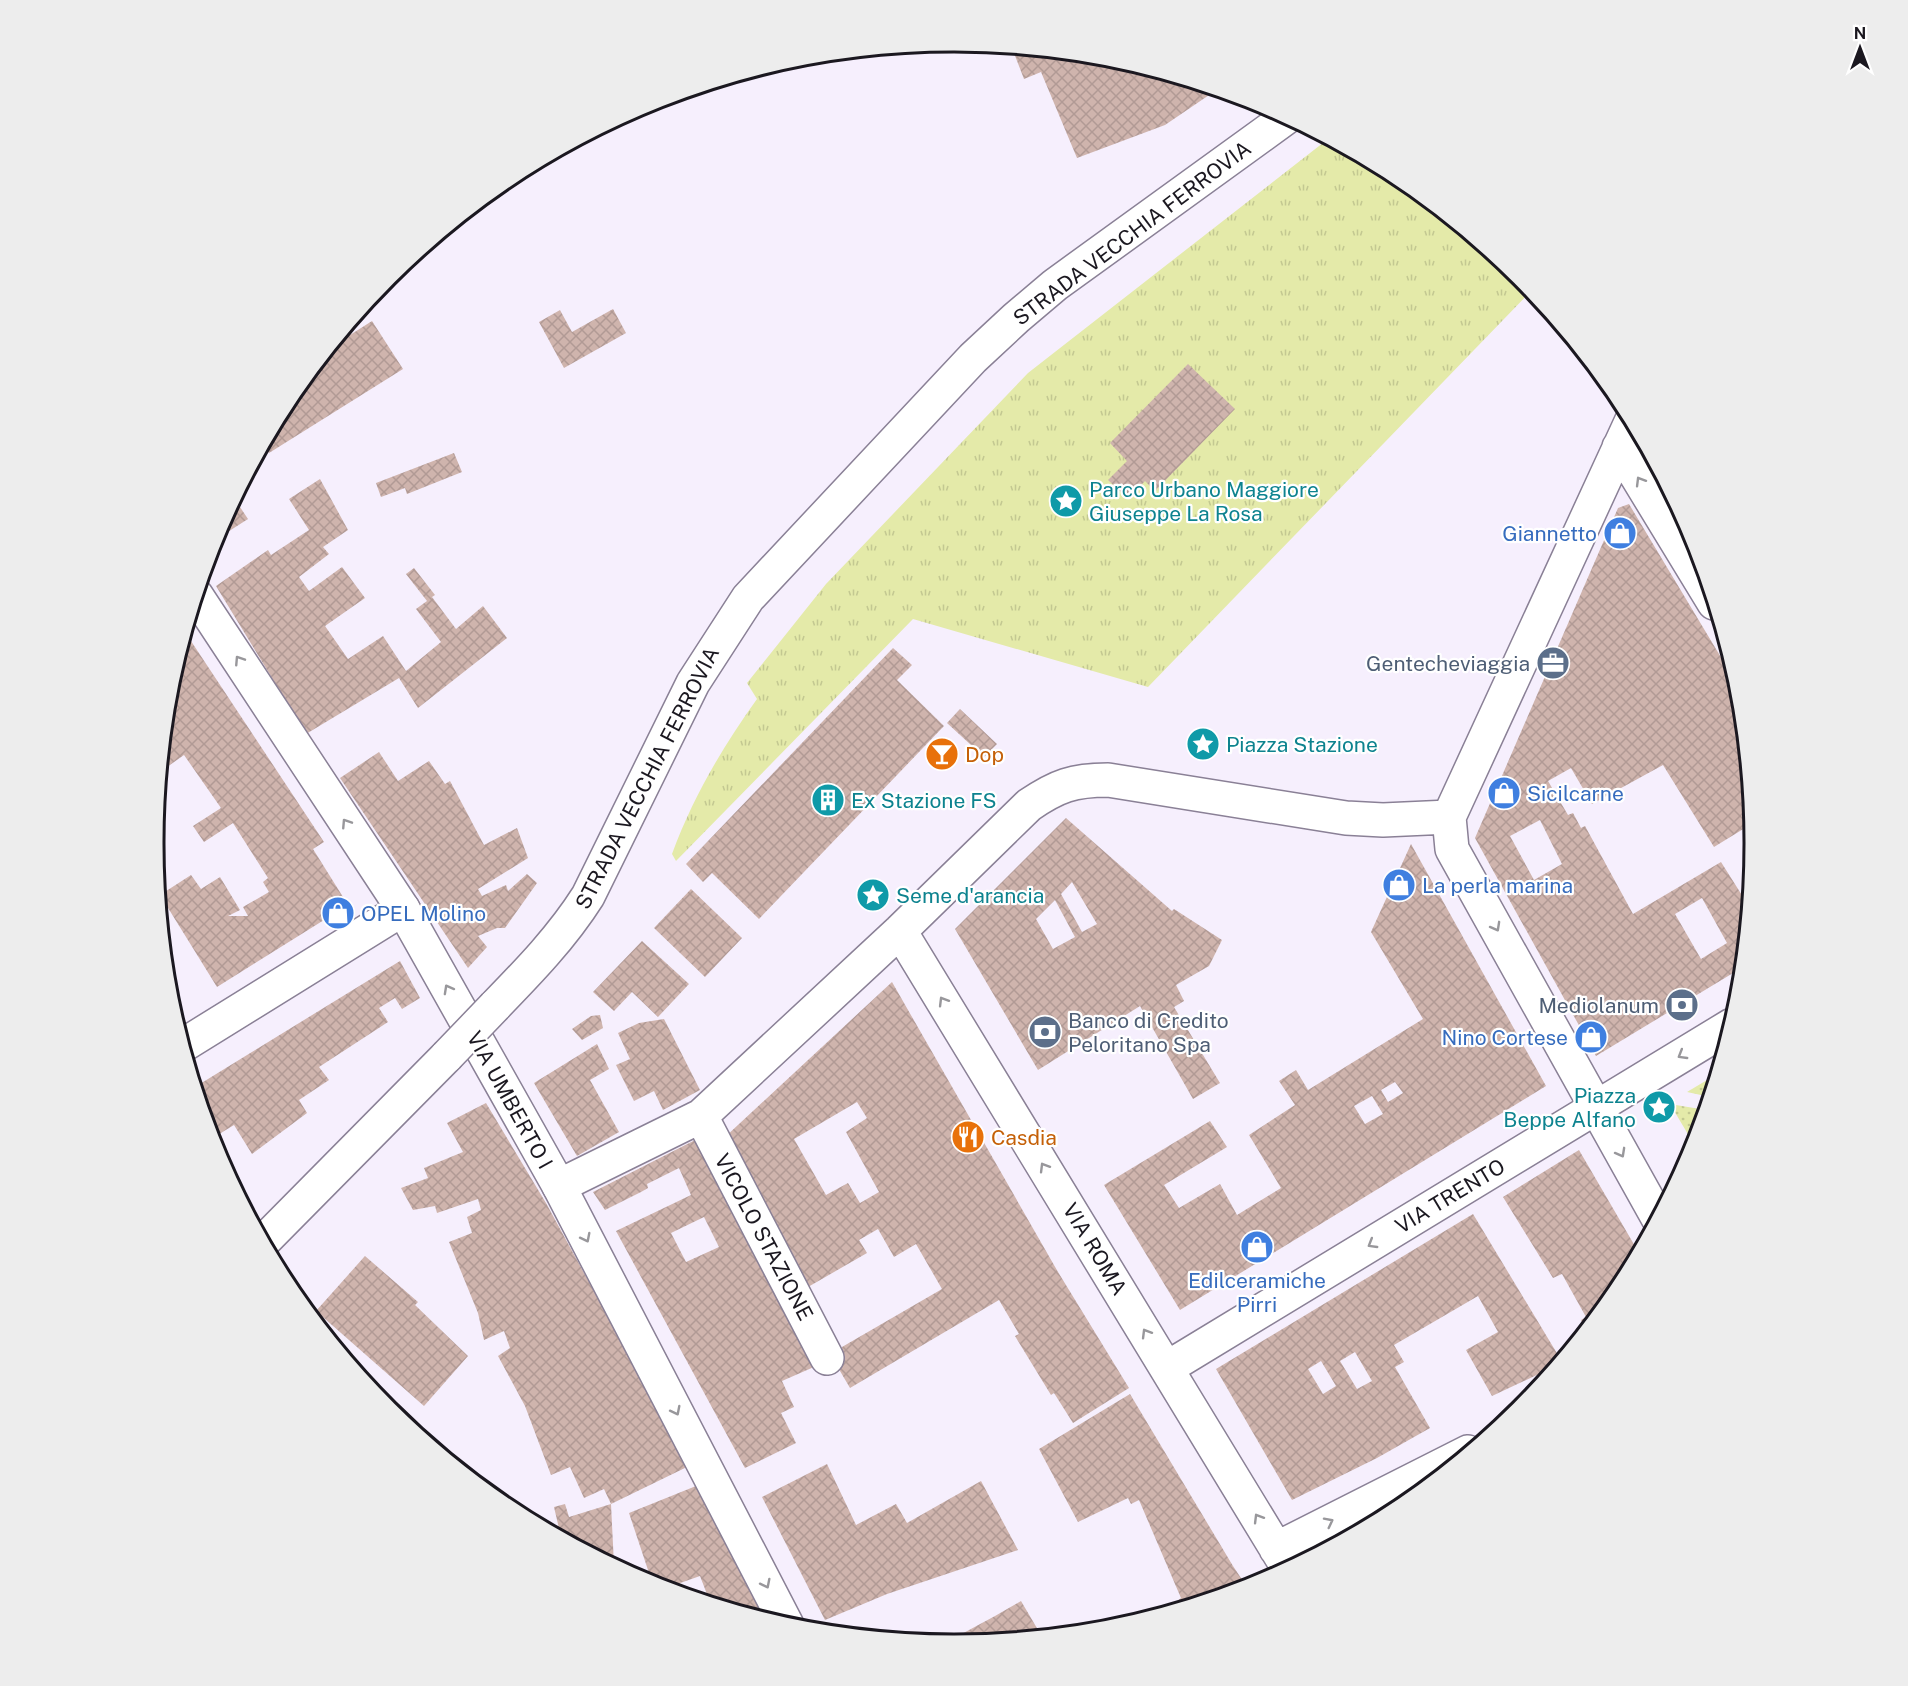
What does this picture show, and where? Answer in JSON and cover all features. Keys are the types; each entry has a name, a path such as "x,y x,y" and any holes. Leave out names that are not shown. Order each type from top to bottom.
{"street":[{"name":"STRADA VECCHIA FERROVIA","path":"268,1237 544,956 570,925 588,896 693,683 748,598 973,358 1016,318 1055,285 1279,123"},
{"path":"1625,433 1693,562"},
{"path":"1625,433 1449,817 1452,849 1654,1210"},
{"name":"VIA UMBERTO I","path":"201,602 403,909 559,1186 781,1614"},
{"path":"559,1186 701,1116 900,931 1029,805 1051,790 1080,780 1108,780 1346,818 1383,820 1449,817"},
{"path":"189,1042 403,909"},
{"name":"VIA ROMA","path":"900,931 1282,1558"},
{"name":"VIA TRENTO","path":"1167,1368 1722,1030"},
{"name":"VICOLO STAZIONE","path":"701,1116 827,1358"},
{"path":"1282,1558 1429,1474"}],"green space":[{"name":"Parco Urbano Maggiore Giuseppe La Rosa","path":"1322,144 1393,186 1435,216 1475,249 1525,297 1148,687 913,619 676,861 672,854 699,793 720,755 757,699 747,683 826,584 1028,373"},
{"path":"1708,1079 1703,1096 1687,1092"},
{"path":"1670,1104 1698,1109 1688,1135"}],"building":[{"path":"1015,55 1108,68 1159,79 1210,95 1165,125 1077,158 1041,72 1024,79"},
{"path":"613,309 626,333 564,368 539,322 560,310 572,332"},
{"path":"372,321 403,369 269,453 269,448 297,404 348,336"},
{"path":"1188,364 1235,409 1155,491 1145,481 1128,499 1108,480 1127,461 1110,443"},
{"path":"454,453 462,472 407,494 405,488 381,497 376,483"},
{"path":"320,479 348,530 323,547 329,554 299,577 309,591 342,567 365,598 325,626 348,659 383,636 406,671 441,642 416,609 427,601 406,574 414,568 435,595 432,597 456,629 483,606 507,638 418,708 399,678 306,734 216,586 268,550 271,555 309,530 289,499"},
{"path":"1629,504 1723,660 1738,740 1744,829 1714,847 1663,765 1592,804 1571,768 1548,781 1568,815 1573,813 1581,828 1585,826 1633,914 1721,862 1743,897 1733,973 1596,1056 1475,838 1618,508","holes":["1540,820 1562,864 1534,880 1510,836","1702,898 1727,943 1701,959 1675,914"]},
{"path":"239,506 248,519 228,532"},
{"path":"190,639 324,842 313,849 348,905 217,987 166,905 165,892 191,875 201,889 220,877 240,910 228,916 248,916 243,907 269,892 263,882 268,878 233,823 204,842 193,826 221,808 184,755 167,767 170,740"},
{"name":"Ex Stazione FS","path":"893,648 912,665 897,680 944,726 759,919 712,873 703,882 686,864"},
{"path":"960,709 997,744 984,757 947,723"},
{"path":"379,752 398,781 429,761 445,784 450,781 484,845 517,828 528,858 478,889 482,896 506,885 508,891 527,874 537,883 505,928 497,928 478,936 487,947 468,968 340,778"},
{"path":"1066,818 1172,911 1174,909 1222,940 1209,966 1176,985 1184,1001 1174,1007 1220,1083 1193,1099 1140,1006 1038,1070 955,929","holes":["1072,882 1097,924 1082,932 1061,894","1055,900 1075,937 1053,949 1036,919"]},
{"path":"1411,844 1546,1086 1180,1310 1104,1185 1210,1121 1227,1147 1164,1185 1179,1208 1220,1184 1237,1215 1281,1188 1249,1135 1295,1105 1279,1081 1296,1070 1308,1090 1423,1019 1371,932","holes":["1395,1082 1403,1093 1388,1102 1381,1090","1372,1096 1383,1114 1365,1124 1354,1106"]},
{"path":"691,889 742,938 705,977 654,928"},
{"path":"642,941 689,984 658,1017 632,992 614,1011 593,992"},
{"path":"400,961 420,998 402,1009 395,998 379,1008 388,1022 319,1067 329,1080 299,1100 307,1113 252,1154 234,1125 219,1134 201,1083"},
{"path":"892,982 1058,1272 1129,1388 1073,1423 1054,1393 1051,1395 1015,1336 1019,1334 999,1300 850,1388 840,1371 842,1347 942,1289 916,1244 894,1257 878,1229 859,1240 867,1253 808,1287 724,1138","holes":["857,1102 867,1118 846,1132 879,1192 860,1203 848,1183 826,1195 794,1139"]},
{"path":"600,1015 603,1028 582,1040 572,1029 591,1016"},
{"path":"664,1019 700,1090 663,1110 654,1091 634,1101 616,1065 630,1059 618,1033 639,1023"},
{"path":"597,1044 609,1069 590,1080 619,1132 577,1156 534,1083"},
{"path":"486,1103 546,1203 689,1466 611,1504 604,1489 584,1498 570,1467 551,1475 525,1406 498,1356 510,1348 504,1331 484,1340 478,1313 449,1242 472,1233 467,1217 481,1210 478,1199 437,1213 435,1206 413,1210 401,1188 428,1178 424,1168 463,1152 447,1123"},
{"path":"701,1137 823,1363 782,1381 794,1407 781,1413 796,1443 745,1468 616,1231 691,1195 679,1168 647,1184 648,1188 641,1192 605,1210 593,1192","holes":["704,1217 719,1247 686,1262 671,1233"]},
{"path":"1579,1150 1634,1245 1586,1317 1562,1274 1553,1278 1503,1197"},
{"path":"1473,1214 1557,1353 1539,1374 1492,1396 1466,1350 1498,1332 1478,1296 1394,1345 1404,1362 1395,1367 1430,1428 1377,1458 1292,1500 1216,1369","holes":["1355,1352 1372,1381 1357,1389 1340,1361","1321,1361 1336,1386 1323,1394 1308,1369"]},
{"path":"365,1256 418,1302 415,1305 468,1356 424,1406 317,1310"},
{"path":"1130,1394 1242,1579 1177,1601 1181,1598 1139,1500 1131,1504 1128,1498 1078,1522 1039,1449"},
{"path":"827,1464 856,1525 896,1504 907,1523 981,1481 1018,1550 887,1594 825,1620 762,1497"},
{"path":"696,1486 765,1610 707,1594 700,1576 678,1584 649,1572 629,1513"},
{"path":"565,1504 569,1517 611,1504 614,1556 559,1528 554,1507"},
{"path":"1021,1601 1037,1629 962,1634"}],"place":[{"name":"Parco Urbano Maggiore Giuseppe La Rosa","path":"1066,501"},
{"name":"Giannetto","path":"1620,533"},
{"name":"Gentecheviaggia","path":"1553,663"},
{"name":"Piazza Stazione","path":"1203,744"},
{"name":"Dop","path":"942,754"},
{"name":"Sicilcarne","path":"1504,793"},
{"name":"Ex Stazione FS","path":"828,800"},
{"name":"La perla marina","path":"1399,885"},
{"name":"Seme d'arancia","path":"873,895"},
{"name":"OPEL Molino","path":"338,913"},
{"name":"Mediolanum","path":"1682,1005"},
{"name":"Banco di Credito Peloritano Spa","path":"1045,1032"},
{"name":"Nino Cortese","path":"1591,1037"},
{"name":"Piazza Beppe Alfano","path":"1659,1107"},
{"name":"Casdia","path":"968,1137"},
{"name":"Edilceramiche Pirri","path":"1257,1247"}]}
